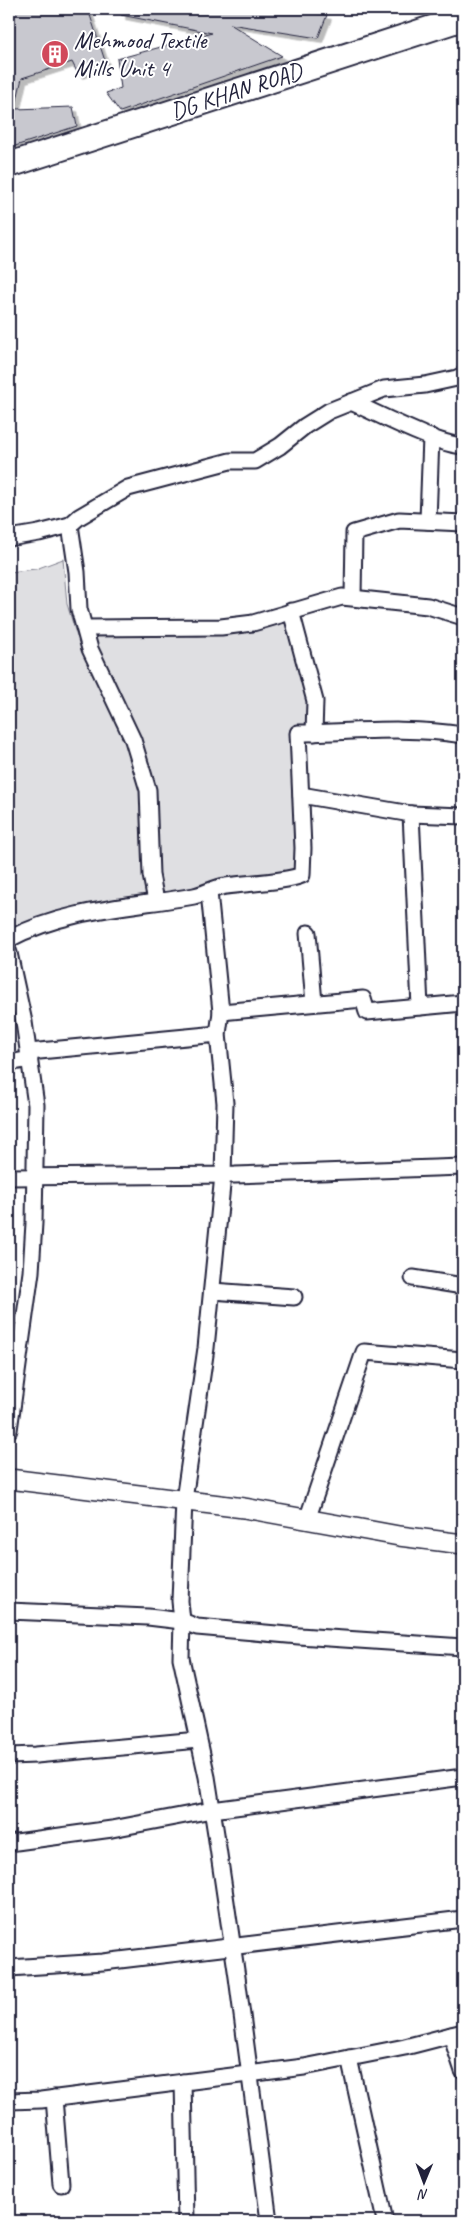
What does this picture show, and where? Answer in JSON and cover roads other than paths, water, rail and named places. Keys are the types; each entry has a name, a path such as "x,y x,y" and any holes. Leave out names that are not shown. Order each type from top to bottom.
{"main road":[{"path":"444,9 463,12"},
{"name":"DG KHAN ROAD","path":"9,165 463,18"}],"street":[{"path":"9,538 39,534 70,525 78,517 128,488 230,460 255,461 280,446 305,426 329,411 384,389 425,385 463,375"},
{"path":"351,402 454,446 463,446"},
{"path":"428,521 431,436"},
{"path":"353,597 354,533 399,520 463,523"},
{"path":"70,525 77,572 79,609 86,628 90,649 133,740 148,790 151,875 156,901"},
{"path":"86,628 221,627 253,623 342,597 428,606 463,617"},
{"path":"291,611 315,701 314,733"},
{"path":"9,939 34,926 89,913 209,892 222,886 302,875 298,733 405,730 442,731 463,735"},
{"path":"301,795 411,814 463,816"},
{"path":"411,814 420,1007"},
{"path":"209,892 221,1012 218,1034 225,1104 222,1175 212,1291 206,1348 184,1500 180,1601 182,1621 181,1658 212,1810 233,1946 269,2221"},
{"path":"308,933 314,1003"},
{"path":"9,953 24,1022 36,1105 34,1224 31,1272 12,1380 9,1430"},
{"path":"221,1012 363,999 367,1012 463,1002"},
{"path":"9,1063 29,1056 218,1034"},
{"path":"9,1177 222,1175 463,1167"},
{"path":"414,1278 463,1286"},
{"path":"212,1291 294,1297"},
{"path":"307,1520 364,1352 463,1360"},
{"path":"9,1479 184,1500 399,1536 463,1544"},
{"path":"9,1611 148,1617 182,1621 197,1627 463,1647"},
{"path":"9,1756 36,1756 198,1740"},
{"path":"9,1843 112,1828 212,1810 463,1778"},
{"path":"9,1968 103,1962 463,1919"},
{"path":"9,2100 54,2098 304,2067 457,2033 463,2071"},
{"path":"349,2058 385,2221"},
{"path":"182,2082 186,2221"},
{"path":"54,2098 61,2184"}],"place":[{"name":"Mehmood Textile Mills Unit 4","path":"55,54"}]}
